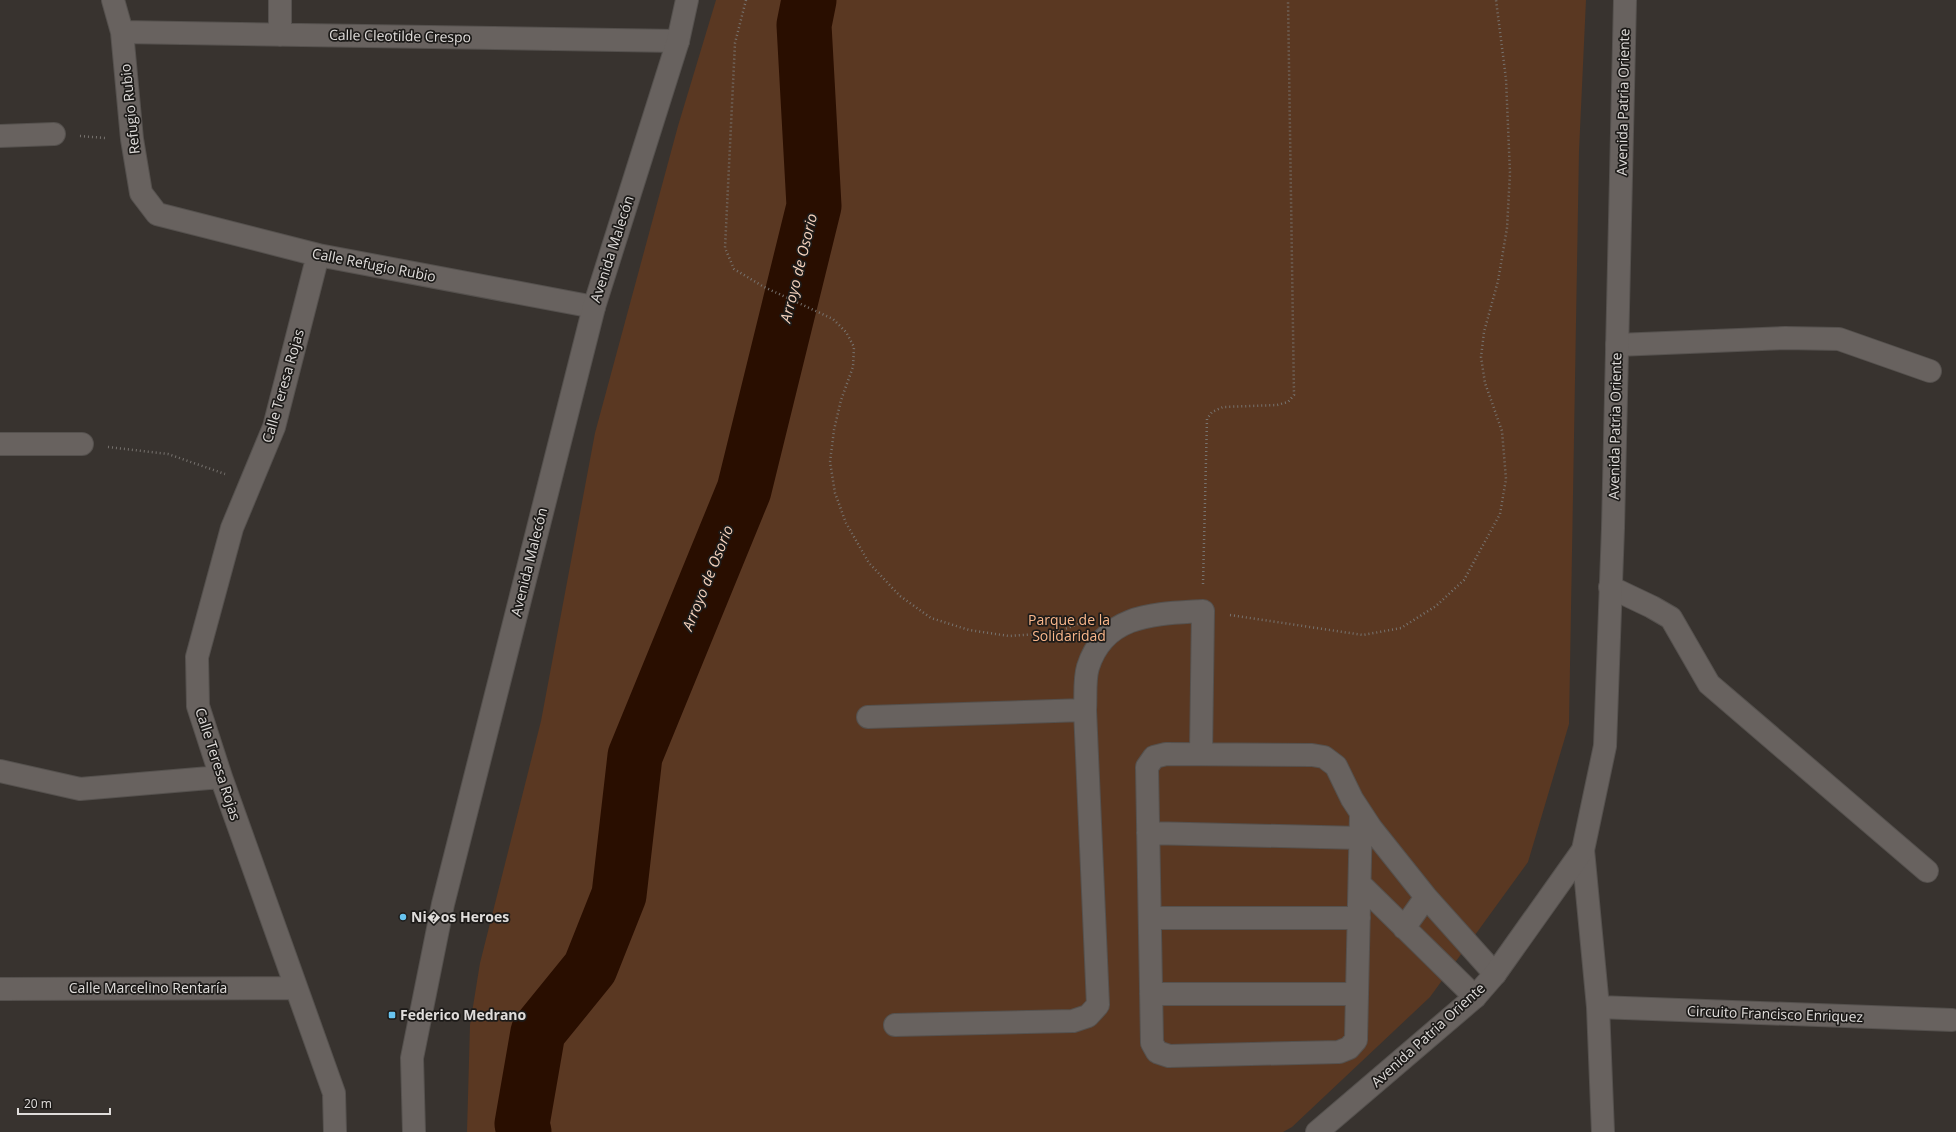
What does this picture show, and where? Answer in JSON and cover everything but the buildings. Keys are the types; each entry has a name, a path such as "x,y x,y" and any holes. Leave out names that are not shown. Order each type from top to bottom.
{"street":[{"name":"Refugio Rubio","path":"113,0 122,32 132,139 141,192 157,214"},
{"path":"280,0 280,35"},
{"name":"Avenida Malecón","path":"414,1132 412,1058 443,904 594,308 678,41 687,0"},
{"name":"Avenida Patria Oriente","path":"1603,1132 1598,1007 1583,850 1605,746 1617,345 1625,0"},
{"name":"Calle Cleotilde Crespo","path":"122,32 678,41"},
{"path":"0,136 54,134"},
{"name":"Calle Refugio Rubio","path":"157,214 318,255 594,308"},
{"name":"Calle Teresa Rojas","path":"318,255 274,427 232,528 197,657 198,706 221,777 334,1092 335,1132"},
{"path":"1617,345 1785,338 1838,339 1930,371"},
{"path":"0,444 82,444"},
{"path":"1610,587 1652,607 1670,618 1709,684 1927,871"},
{"path":"895,1025 1073,1022 1088,1016 1098,1005 1085,710 1088,669 1094,653 1104,638 1124,622 1148,615 1203,611 1201,754"},
{"path":"868,717 1085,710"},
{"path":"1362,814 1356,1040 1349,1048 1339,1052 1169,1056 1157,1052 1152,1042 1147,767 1154,757 1166,754 1312,755 1324,757 1336,766 1362,814 1426,897 1495,974"},
{"path":"0,771 80,789 221,777"},
{"path":"1148,833 1361,838"},
{"name":"Avenida Patria Oriente","path":"1317,1132 1475,997 1495,974 1583,850"},
{"path":"1360,884 1475,997"},
{"path":"1404,928 1426,897"},
{"path":"1150,918 1359,918"},
{"name":"Calle Marcelino Rentaría","path":"0,989 296,988"},
{"path":"1151,994 1357,994"},
{"name":"Circuito Francisco Enriquez","path":"1598,1007 1952,1020"}],"path":[{"path":"746,0 735,43 725,248 734,269 764,287 833,319 846,332 854,347 853,367 841,400 834,430 830,462 835,493 844,517 868,563 900,596 931,618 969,630 1009,636 1054,633 1087,621"},
{"path":"1288,0 1294,395 1288,402 1277,405 1223,407 1212,412 1207,419 1203,611 1363,635 1401,628 1436,606 1464,580 1500,514 1506,479 1502,431 1485,383 1481,357 1484,332 1498,281 1506,236 1510,173 1506,79 1496,0"},
{"path":"54,134 132,139"},
{"path":"82,444 168,454 250,483"}],"green space":[{"name":"Parque de la Solidaridad","path":"716,0 1586,0 1579,151 1569,724 1528,862 1430,997 1292,1127 1283,1132 467,1132 470,1025 480,963 541,721 595,433 678,126"}],"waterway":[{"name":"Arroyo de Osorio","path":"524,1132 522,1124 538,1032 590,968 619,895 635,756 744,490 814,206 804,25 809,0"}],"place":[{"name":"Ni�os Heroes","path":"403,917"},
{"name":"Federico Medrano","path":"392,1015"}]}
